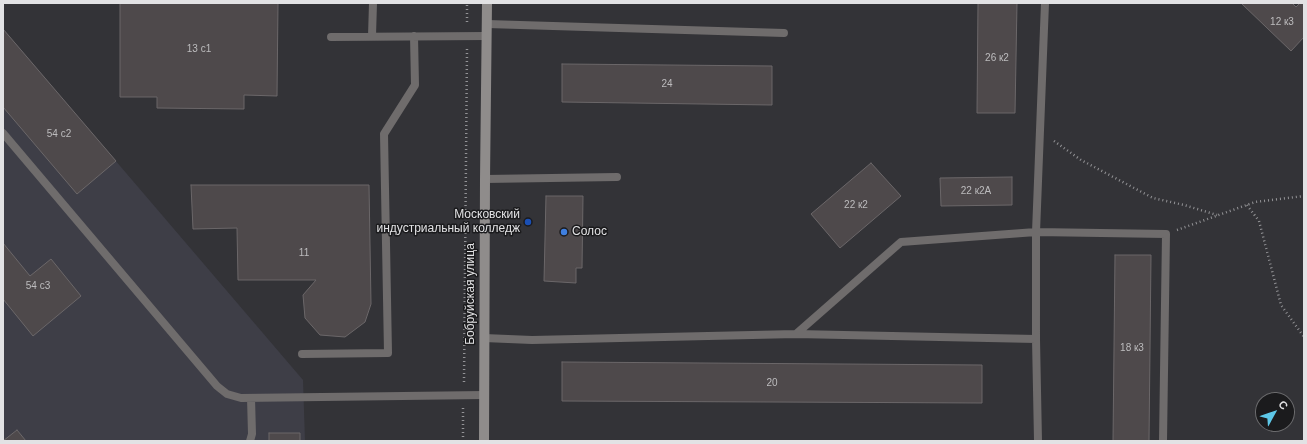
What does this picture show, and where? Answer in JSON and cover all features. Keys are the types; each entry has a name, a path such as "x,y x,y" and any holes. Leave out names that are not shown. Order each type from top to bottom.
{"street":[{"name":"Бобруйская улица","path":"484,441 487,3"}],"lane":[{"path":"372,36 373,3"},
{"path":"1038,441 1036,232 1045,3"},
{"path":"487,24 784,33"},
{"path":"302,354 388,353 384,134 415,85 414,36"},
{"path":"331,37 486,36"},
{"path":"3,133 217,386 227,394 241,398 484,395"},
{"path":"485,179 617,177"},
{"path":"796,334 901,242 1036,232 1166,234 1163,441"},
{"path":"484,338 540,340 796,334 1036,339"},
{"path":"250,441 252,434 251,398"}],"path":[{"path":"463,441 467,3"},
{"path":"1040,132 1081,160 1153,198 1217,215"},
{"path":"1166,234 1255,202 1304,196"},
{"path":"1246,205 1259,221 1281,305 1304,337"}],"shaded area":[{"path":"3,29 303,380 305,441 3,441"}],"building":[{"path":"120,3 278,3 277,96 244,95 244,109 157,108 157,97 120,97"},
{"path":"978,3 1017,3 1015,113 977,113"},
{"path":"1241,3 1292,3 1296,7 1300,3 1304,3 1304,37 1291,51"},
{"path":"3,29 116,161 77,194 3,107"},
{"path":"562,64 772,66 772,105 562,102"},
{"path":"871,163 901,196 840,248 811,214"},
{"path":"1012,177 1012,205 941,206 940,178"},
{"path":"191,185 369,185 371,304 365,322 345,337 320,335 305,318 303,295 316,280 238,280 237,228 193,229"},
{"name":"Солос","path":"546,196 583,196 582,268 576,268 576,283 544,281"},
{"path":"3,243 30,276 51,259 81,296 33,336 3,299"},
{"path":"1115,255 1151,255 1149,441 1113,441"},
{"path":"562,362 982,365 982,403 562,401"},
{"path":"17,430 26,441 3,441"},
{"path":"269,433 300,433 300,441 269,441"}],"place":[{"name":"Московский индустриальный колледж","path":"528,222"},
{"name":"Солос","path":"564,232"}]}
